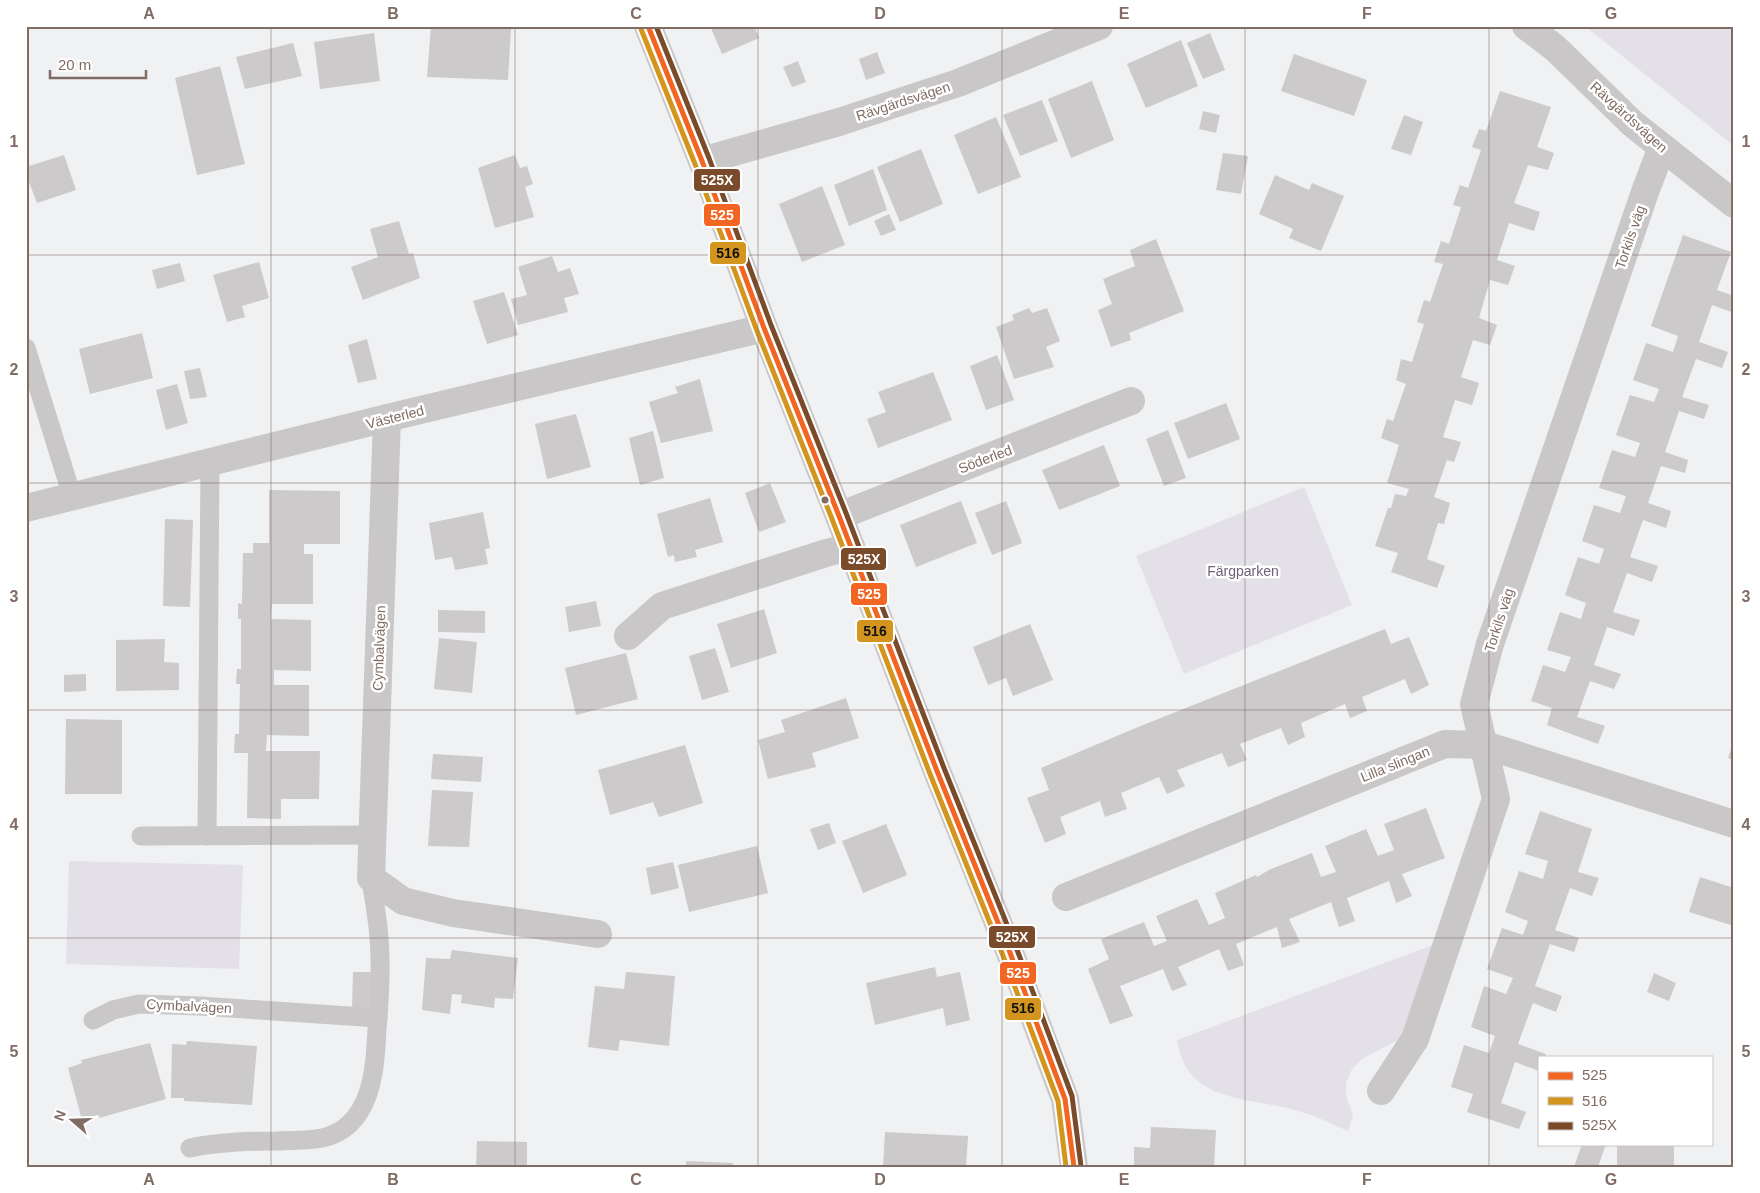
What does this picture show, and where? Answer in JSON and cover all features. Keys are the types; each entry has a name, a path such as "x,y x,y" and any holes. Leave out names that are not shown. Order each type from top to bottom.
{"street":[{"path":"648,26 702,161 764,328 1066,1099 1074,1167"},
{"name":"Rävgärdsvägen","path":"702,161 839,122 958,83 1099,26"},
{"name":"Rävgärdsvägen","path":"1526,26 1555,48 1633,124 1734,204"},
{"name":"Torkils väg","path":"1381,1091 1415,1039 1496,799 1474,704 1490,644 1662,147"},
{"name":"Västerled","path":"26,508 387,418 764,328"},
{"name":"Söderled","path":"839,516 1131,401"},
{"name":"Cymbalvägen","path":"371,878 387,418"},
{"path":"628,636 662,606 826,553 851,547"},
{"name":"Lilla slingan","path":"1066,897 1445,744 1485,745 1734,824"},
{"path":"371,878 403,901 454,913 598,934"}],"lane":[{"path":"26,348 72,496"},
{"path":"207,836 210,462"},
{"path":"141,836 372,835"},
{"name":"Cymbalvägen","path":"190,1148 240,1141 321,1138 339,1132 354,1119 368,1095 374,1072 378,1018 380,987 378,928 371,878"},
{"name":"Cymbalvägen","path":"93,1020 113,1010 139,1004 378,1018"}],"green space":[{"path":"1585,26 1734,26 1734,146"},
{"name":"Färgparken","path":"1304,487 1352,605 1184,674 1136,556"},
{"path":"69,861 243,865 239,969 66,964"},
{"path":"1441,942 1410,1029 1396,1041 1362,1059 1352,1069 1346,1083 1346,1096 1353,1115 1348,1131 1295,1110 1218,1092 1203,1085 1191,1074 1182,1060 1177,1040"}],"building":[{"path":"431,26 511,29 508,80 427,77"},
{"path":"710,26 754,26 759,38 722,54"},
{"path":"374,33 380,81 320,89 314,42"},
{"path":"1210,33 1225,70 1203,79 1187,43"},
{"path":"1181,40 1198,86 1146,108 1127,64"},
{"path":"293,43 302,76 245,89 236,57"},
{"path":"877,52 885,73 866,80 859,59"},
{"path":"1294,54 1367,80 1354,116 1281,91"},
{"path":"798,61 806,82 792,87 783,67"},
{"path":"220,66 245,164 197,175 175,78"},
{"path":"1092,81 1114,140 1071,158 1048,99"},
{"path":"1500,91 1551,107 1537,147 1554,153 1548,170 1528,165 1514,203 1540,212 1534,231 1509,223 1497,260 1515,266 1508,285 1490,280 1479,318 1497,325 1490,345 1473,340 1461,377 1479,383 1472,405 1455,400 1443,437 1461,442 1454,462 1447,460 1434,497 1450,503 1444,524 1438,523 1427,559 1445,566 1437,588 1391,572 1398,553 1375,546 1388,508 1391,508 1395,494 1406,496 1409,489 1387,483 1399,445 1381,438 1387,419 1393,421 1406,384 1396,380 1401,359 1412,362 1424,324 1417,322 1424,300 1430,302 1443,264 1434,262 1441,241 1449,244 1461,207 1453,205 1460,185 1468,188 1481,150 1472,147 1479,129 1486,131"},
{"path":"1042,100 1058,141 1020,156 1003,115"},
{"path":"1203,111 1220,115 1216,133 1199,129"},
{"path":"1404,115 1423,122 1411,155 1391,149"},
{"path":"996,117 1021,177 978,194 954,135"},
{"path":"921,149 943,204 900,222 877,167"},
{"path":"1223,153 1248,156 1241,194 1216,190"},
{"path":"64,155 76,190 37,203 26,174 26,167"},
{"path":"515,155 520,168 527,166 533,184 525,187 534,217 495,228 478,168"},
{"path":"873,169 887,210 849,226 834,185"},
{"path":"1275,175 1309,190 1312,183 1344,196 1321,251 1289,238 1293,229 1259,214"},
{"path":"822,186 845,245 802,262 779,204"},
{"path":"889,214 896,230 881,236 874,221"},
{"path":"399,221 409,254 413,253 420,278 363,300 351,267 378,257 370,229"},
{"path":"1683,235 1731,252 1717,290 1734,296 1734,313 1712,305 1699,342 1728,352 1722,368 1696,359 1682,397 1709,405 1704,419 1679,411 1665,452 1688,460 1685,473 1661,466 1648,503 1671,511 1666,528 1643,520 1630,557 1658,566 1652,582 1627,573 1613,612 1640,620 1634,636 1607,627 1594,665 1621,674 1614,689 1590,681 1577,717 1605,726 1598,744 1547,725 1552,708 1531,701 1543,665 1565,672 1571,657 1547,650 1560,612 1581,619 1586,603 1565,595 1578,557 1599,564 1604,549 1582,541 1594,505 1620,513 1626,496 1599,488 1612,450 1635,457 1640,443 1616,435 1630,395 1654,402 1659,389 1633,380 1646,343 1673,352 1678,336 1651,326"},
{"path":"1156,239 1184,311 1129,333 1131,340 1111,347 1098,310 1112,304 1103,279 1135,266 1130,250"},
{"path":"552,256 558,272 570,268 579,294 564,298 568,312 518,325 511,299 527,295 518,267"},
{"path":"259,262 269,298 242,306 245,317 227,322 213,275"},
{"path":"180,263 185,281 157,289 152,270"},
{"path":"504,292 518,335 487,344 473,301"},
{"path":"1029,308 1032,313 1047,308 1060,341 1046,347 1054,367 1014,379 996,327 1014,320 1012,315"},
{"path":"142,333 153,378 90,394 79,349"},
{"path":"367,339 377,379 358,383 348,345"},
{"path":"997,355 1014,400 986,410 970,366"},
{"path":"200,368 207,397 190,399 184,371"},
{"path":"933,372 952,420 878,448 867,419 886,412 878,392"},
{"path":"700,379 713,431 661,443 649,402 678,393 675,387"},
{"path":"177,384 188,423 166,430 156,390"},
{"path":"1226,403 1240,439 1188,459 1174,423"},
{"path":"576,414 591,467 547,479 535,424"},
{"path":"1168,430 1186,478 1164,486 1146,439"},
{"path":"653,431 664,478 640,485 629,438"},
{"path":"1104,445 1120,486 1059,510 1042,470"},
{"path":"770,483 786,522 759,532 745,493"},
{"path":"269,490 340,491 340,544 304,544 304,554 313,554 313,604 272,604 271,619 311,620 311,671 274,670 274,685 309,685 309,736 267,735 266,751 320,751 319,799 281,799 281,819 247,818 248,753 234,753 235,734 239,734 240,684 236,684 237,669 241,669 241,619 238,619 238,603 242,604 243,553 253,553 253,543 269,543"},
{"path":"710,498 723,542 695,550 697,557 675,562 674,555 668,557 657,514"},
{"path":"961,501 977,543 916,567 900,525"},
{"path":"1006,501 1022,543 992,555 975,513"},
{"path":"483,512 490,548 485,549 488,564 455,570 452,557 435,560 429,523"},
{"path":"165,519 193,520 190,607 163,606"},
{"path":"596,601 601,626 569,632 565,607"},
{"path":"764,609 777,653 731,668 717,624"},
{"path":"438,610 485,611 485,633 438,632"},
{"path":"1030,624 1053,680 1013,696 1006,678 988,685 973,647"},
{"path":"1385,629 1391,644 1409,637 1429,685 1411,694 1405,679 1362,697 1367,711 1350,718 1345,704 1301,723 1305,737 1288,745 1281,728 1240,744 1247,760 1228,767 1222,753 1177,770 1185,786 1167,794 1159,777 1121,793 1127,809 1105,817 1100,801 1060,817 1066,834 1045,843 1027,798 1049,790 1041,768 1138,727"},
{"path":"439,638 477,642 472,693 434,689"},
{"path":"165,639 164,662 179,663 179,690 116,691 116,640"},
{"path":"715,648 729,692 702,700 689,656"},
{"path":"626,653 638,699 576,715 565,668"},
{"path":"86,674 86,691 64,692 64,675"},
{"path":"846,698 859,738 812,753 816,767 768,779 758,740 785,732 781,720"},
{"path":"66,719 122,720 122,794 65,794"},
{"path":"1734,741 1734,760 1728,758"},
{"path":"685,745 703,803 659,817 653,802 610,815 598,770"},
{"path":"433,754 483,757 481,782 431,779"},
{"path":"432,790 473,792 469,847 428,846"},
{"path":"1426,808 1445,858 1402,874 1412,896 1396,903 1389,881 1347,898 1355,921 1339,927 1331,902 1289,919 1300,942 1282,948 1277,927 1236,944 1244,965 1228,971 1219,949 1178,967 1187,985 1172,991 1163,969 1120,986 1133,1016 1110,1024 1088,969 1109,959 1101,939 1144,922 1154,946 1167,941 1156,916 1197,899 1209,925 1225,918 1215,893 1312,853 1321,877 1336,872 1325,846 1366,829 1378,856 1394,850 1384,824"},
{"path":"1540,811 1592,829 1578,872 1599,878 1592,896 1570,888 1555,930 1579,938 1574,952 1550,944 1535,986 1562,996 1556,1012 1533,1003 1518,1044 1546,1054 1545,1056 1538,1056 1538,1071 1515,1062 1501,1103 1526,1112 1519,1129 1467,1112 1473,1094 1451,1087 1464,1045 1489,1053 1495,1036 1471,1027 1484,986 1506,994 1513,978 1487,969 1502,928 1523,935 1528,921 1505,912 1519,871 1543,879 1548,861 1525,854"},
{"path":"829,823 836,843 818,850 810,829"},
{"path":"886,824 907,875 863,893 842,841"},
{"path":"757,846 768,893 689,912 678,865"},
{"path":"673,862 679,888 651,895 646,868"},
{"path":"1700,877 1734,888 1734,926 1689,912"},
{"path":"452,950 518,958 513,999 495,998 494,1008 461,1003 462,995 452,994 450,1014 422,1010 426,958 450,959"},
{"path":"935,967 937,977 960,972 970,1020 946,1026 943,1008 875,1025 866,983"},
{"path":"353,972 371,972 371,1009 352,1009"},
{"path":"626,972 675,976 669,1046 620,1040 618,1051 588,1047 595,986 624,989"},
{"path":"1654,973 1676,983 1669,1001 1647,992"},
{"path":"187,1041 257,1046 252,1105 184,1101 184,1098 171,1098 172,1044 186,1045"},
{"path":"150,1043 166,1099 99,1118 98,1115 82,1120 68,1068 82,1063 81,1060"},
{"path":"1151,1127 1216,1130 1214,1167 1134,1167 1134,1147 1150,1148"},
{"path":"885,1132 968,1136 966,1167 883,1167"},
{"path":"477,1141 527,1142 527,1167 476,1167"},
{"path":"1581,1146 1605,1146 1598,1167 1574,1167"},
{"path":"1617,1146 1674,1146 1674,1167 1617,1167"},
{"path":"686,1161 733,1163 733,1167 686,1167"}],"transit line":[{"name":"525","path":"648,26 702,161 764,328 937,771 1009,950 1065,1099 1074,1167"},
{"name":"525X","path":"656,26 709,158 771,325 944,768 1016,947 1072,1096 1081,1166"},
{"name":"516","path":"641,29 1058,1101 1066,1167"}]}
